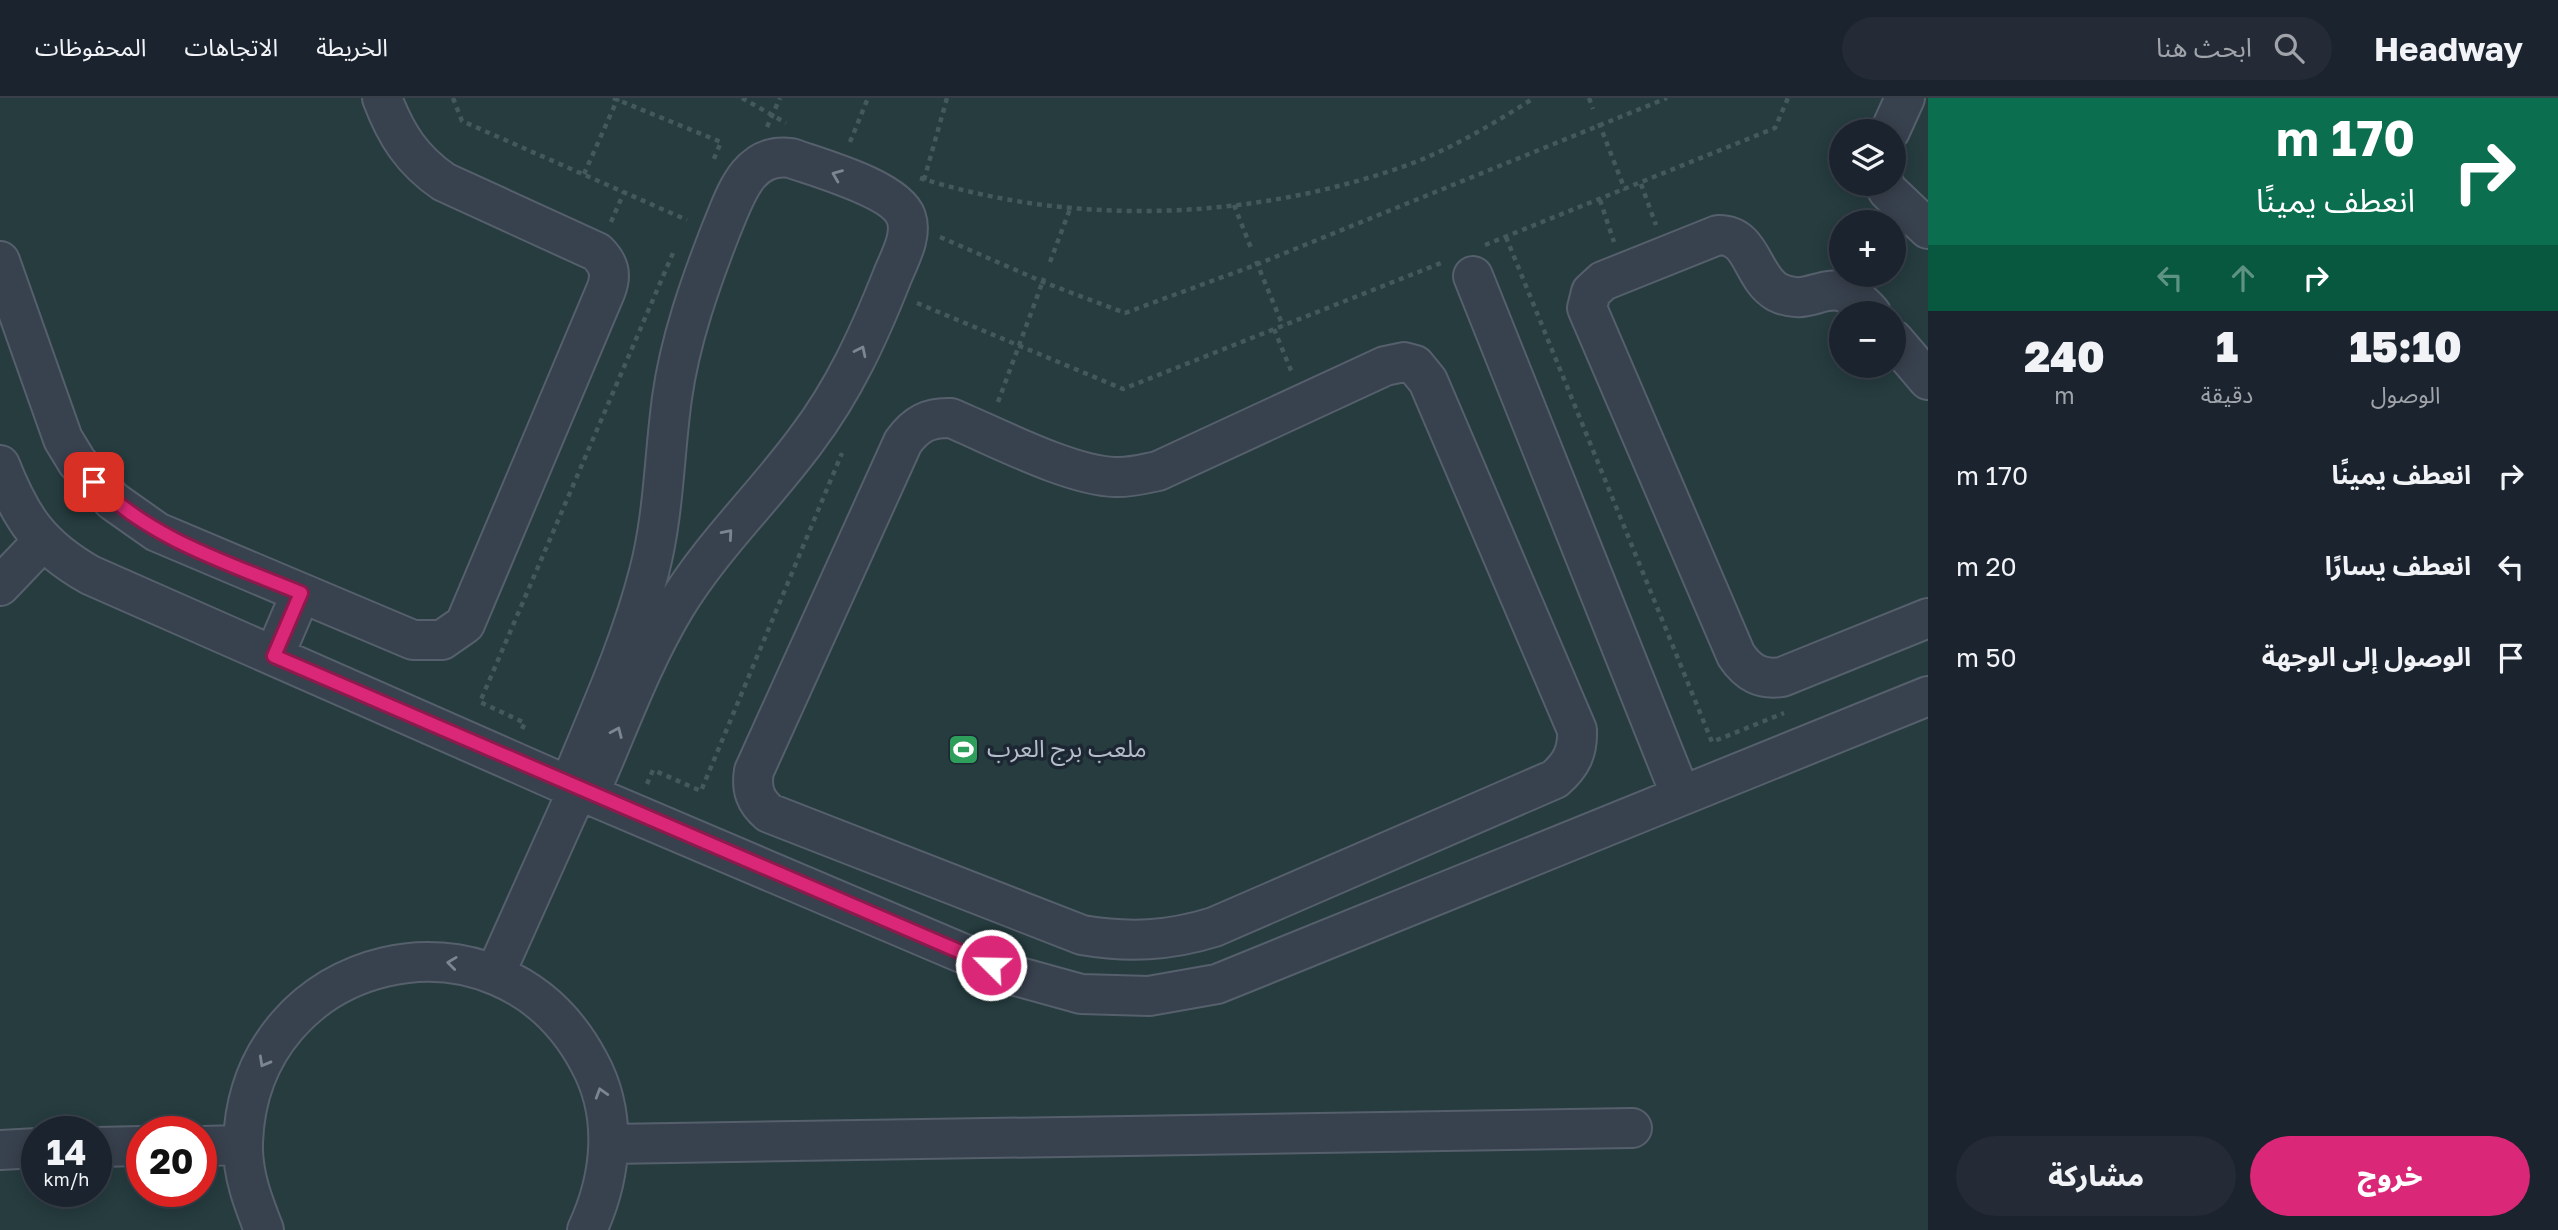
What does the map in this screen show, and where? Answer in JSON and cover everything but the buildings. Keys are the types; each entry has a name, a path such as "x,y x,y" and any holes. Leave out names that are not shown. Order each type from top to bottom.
{"lane":[{"path":"0,261 7,302 63,439 94,482 113,501 157,532 301,593 414,640 442,640 465,624 610,280 610,269 597,252 444,182 426,170 398,136 382,98"},
{"path":"1895,119 1905,98"},
{"path":"495,974 579,790 675,607 722,541 805,441 844,383 874,324 909,233 922,227 889,196 791,158 778,156 757,165 738,190 712,255 683,344 672,395 658,531 641,603 579,790"},
{"path":"1893,196 1928,229"},
{"path":"1861,301 1844,291 1793,297 1780,294 1761,278 1743,244 1728,235 1718,235 1603,281 1591,292 1587,308 1736,655 1750,673 1771,679 1782,677 1925,625"},
{"path":"1467,261 1681,796"},
{"path":"1906,354 1928,380"},
{"path":"1405,362 1423,372 1577,730 1577,744 1569,764 1555,779 1368,860 1214,927 1162,940 1135,942 1082,935 769,813 755,796 752,784 754,771 911,430 936,417 951,418 1092,474 1136,476 1158,471 1385,366 1405,362"},
{"path":"0,465 20,514 42,542 65,561 90,575 579,790 1016,976 1081,994 1149,996 1217,984 1928,696"},
{"path":"0,586 42,542"},
{"path":"274,656 301,593"},
{"path":"1368,860 1393,913"},
{"path":"892,923 915,870"},
{"path":"264,1230 248,1189 243,1145 247,1105 260,1068 281,1033 308,1004 341,982 378,967 417,960 457,963 495,974 527,990 556,1013 578,1041 595,1073 606,1107 610,1144 604,1188 587,1230"},
{"path":"610,1144 1632,1128"},
{"path":"217,1146 243,1145"}],"path":[{"path":"453,98 462,121 687,220"},
{"path":"742,98 789,125"},
{"path":"837,175 868,98"},
{"path":"947,98 924,180 922,227 1125,313 1257,263 1667,98"},
{"path":"911,176 987,196 1070,209 1169,210 1234,205 1342,186 1405,166 1477,132 1534,98"},
{"path":"1589,98 1593,109"},
{"path":"906,299 1124,389 1274,329 1467,261 1600,200 1775,128 1788,98"},
{"path":"584,174 616,99 721,142 711,164"},
{"path":"1600,125 1625,190"},
{"path":"1641,184 1650,208"},
{"path":"1600,200 1608,224"},
{"path":"1234,205 1251,248"},
{"path":"681,232 692,209"},
{"path":"1050,262 1070,209"},
{"path":"509,759 524,723 481,702 676,245"},
{"path":"1257,263 1283,326"},
{"path":"987,433 1043,280"},
{"path":"1274,329 1283,351"},
{"path":"635,814 653,771 701,791 843,450"}],"green space":[{"name":"ملعب برج العرب","path":"0,98 1928,98 1928,1230 0,1230"}],"place":[{"name":"ملعب برج العرب","path":"964,749"}],"route":[{"path":"94,482 134,518 157,532 301,593 274,656 569,786 991,965"}]}
